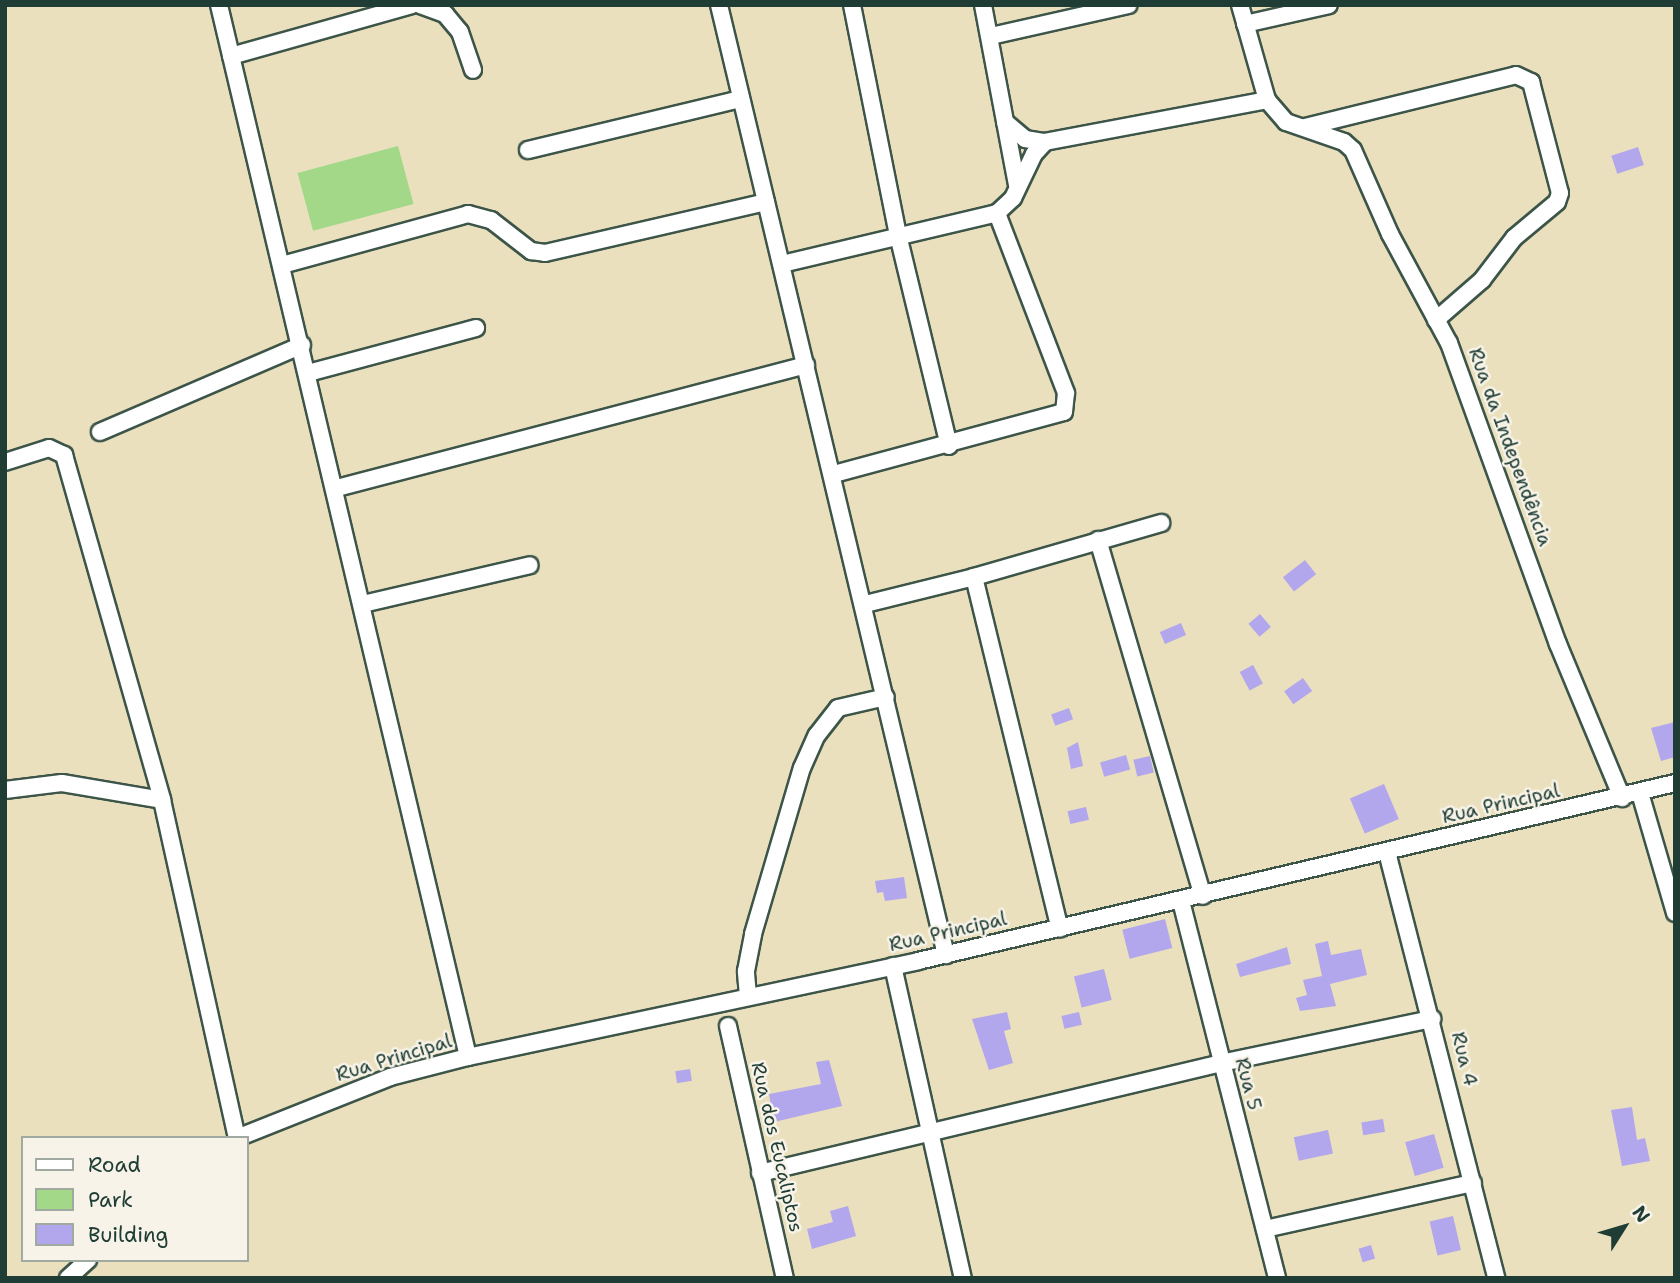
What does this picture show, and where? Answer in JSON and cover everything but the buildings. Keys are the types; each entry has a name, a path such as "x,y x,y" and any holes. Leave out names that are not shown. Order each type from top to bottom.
{"street":[{"path":"219,5 337,488 468,1057"},
{"path":"231,56 412,5"},
{"path":"420,5 444,14 460,32 473,69"},
{"path":"719,5 834,474 946,955"},
{"path":"852,5 898,235 949,446"},
{"path":"983,5 991,36 1017,185"},
{"path":"991,36 1129,5"},
{"path":"1004,122 1025,139 1045,142 1267,100 1240,5"},
{"path":"1245,24 1329,5"},
{"path":"1305,127 1516,75 1531,82 1560,193 1557,202 1514,238 1482,280 1436,320"},
{"path":"528,150 741,99"},
{"name":"Rua da Independência","path":"1267,100 1286,122 1305,127 1353,150 1390,234 1463,371 1558,644 1622,798"},
{"path":"782,264 997,213 1013,198 1017,185 1045,142"},
{"path":"282,265 468,214 491,220 531,251 545,253 766,202"},
{"path":"834,474 1058,417 1068,404 997,213"},
{"path":"308,373 476,328"},
{"path":"100,432 302,345"},
{"path":"337,488 806,365"},
{"path":"5,461 49,448 64,455 162,800 237,1136"},
{"path":"865,604 974,577 1161,523"},
{"path":"1098,540 1203,896"},
{"path":"363,604 530,565"},
{"path":"974,577 1060,929"},
{"path":"702,1004 728,1026 743,997 753,934 802,768 817,735 838,708 886,697"},
{"path":"5,790 62,783 162,800"},
{"name":"Rua Principal","path":"242,1136 390,1077 468,1057 702,1004 946,955 1622,798 1675,783"},
{"path":"1640,793 1675,913"},
{"name":"Rua 4","path":"1387,852 1432,1019 1496,1278"},
{"name":"Rua 5","path":"1181,901 1277,1278"},
{"path":"893,966 963,1278"},
{"path":"760,1173 1221,1063 1432,1019"},
{"name":"Rua dos Eucaliptos","path":"728,1026 785,1278"},
{"path":"1265,1229 1473,1183"},
{"path":"68,1278 86,1262"}],"green space":[{"path":"398,146 414,204 313,231 298,173"}]}
